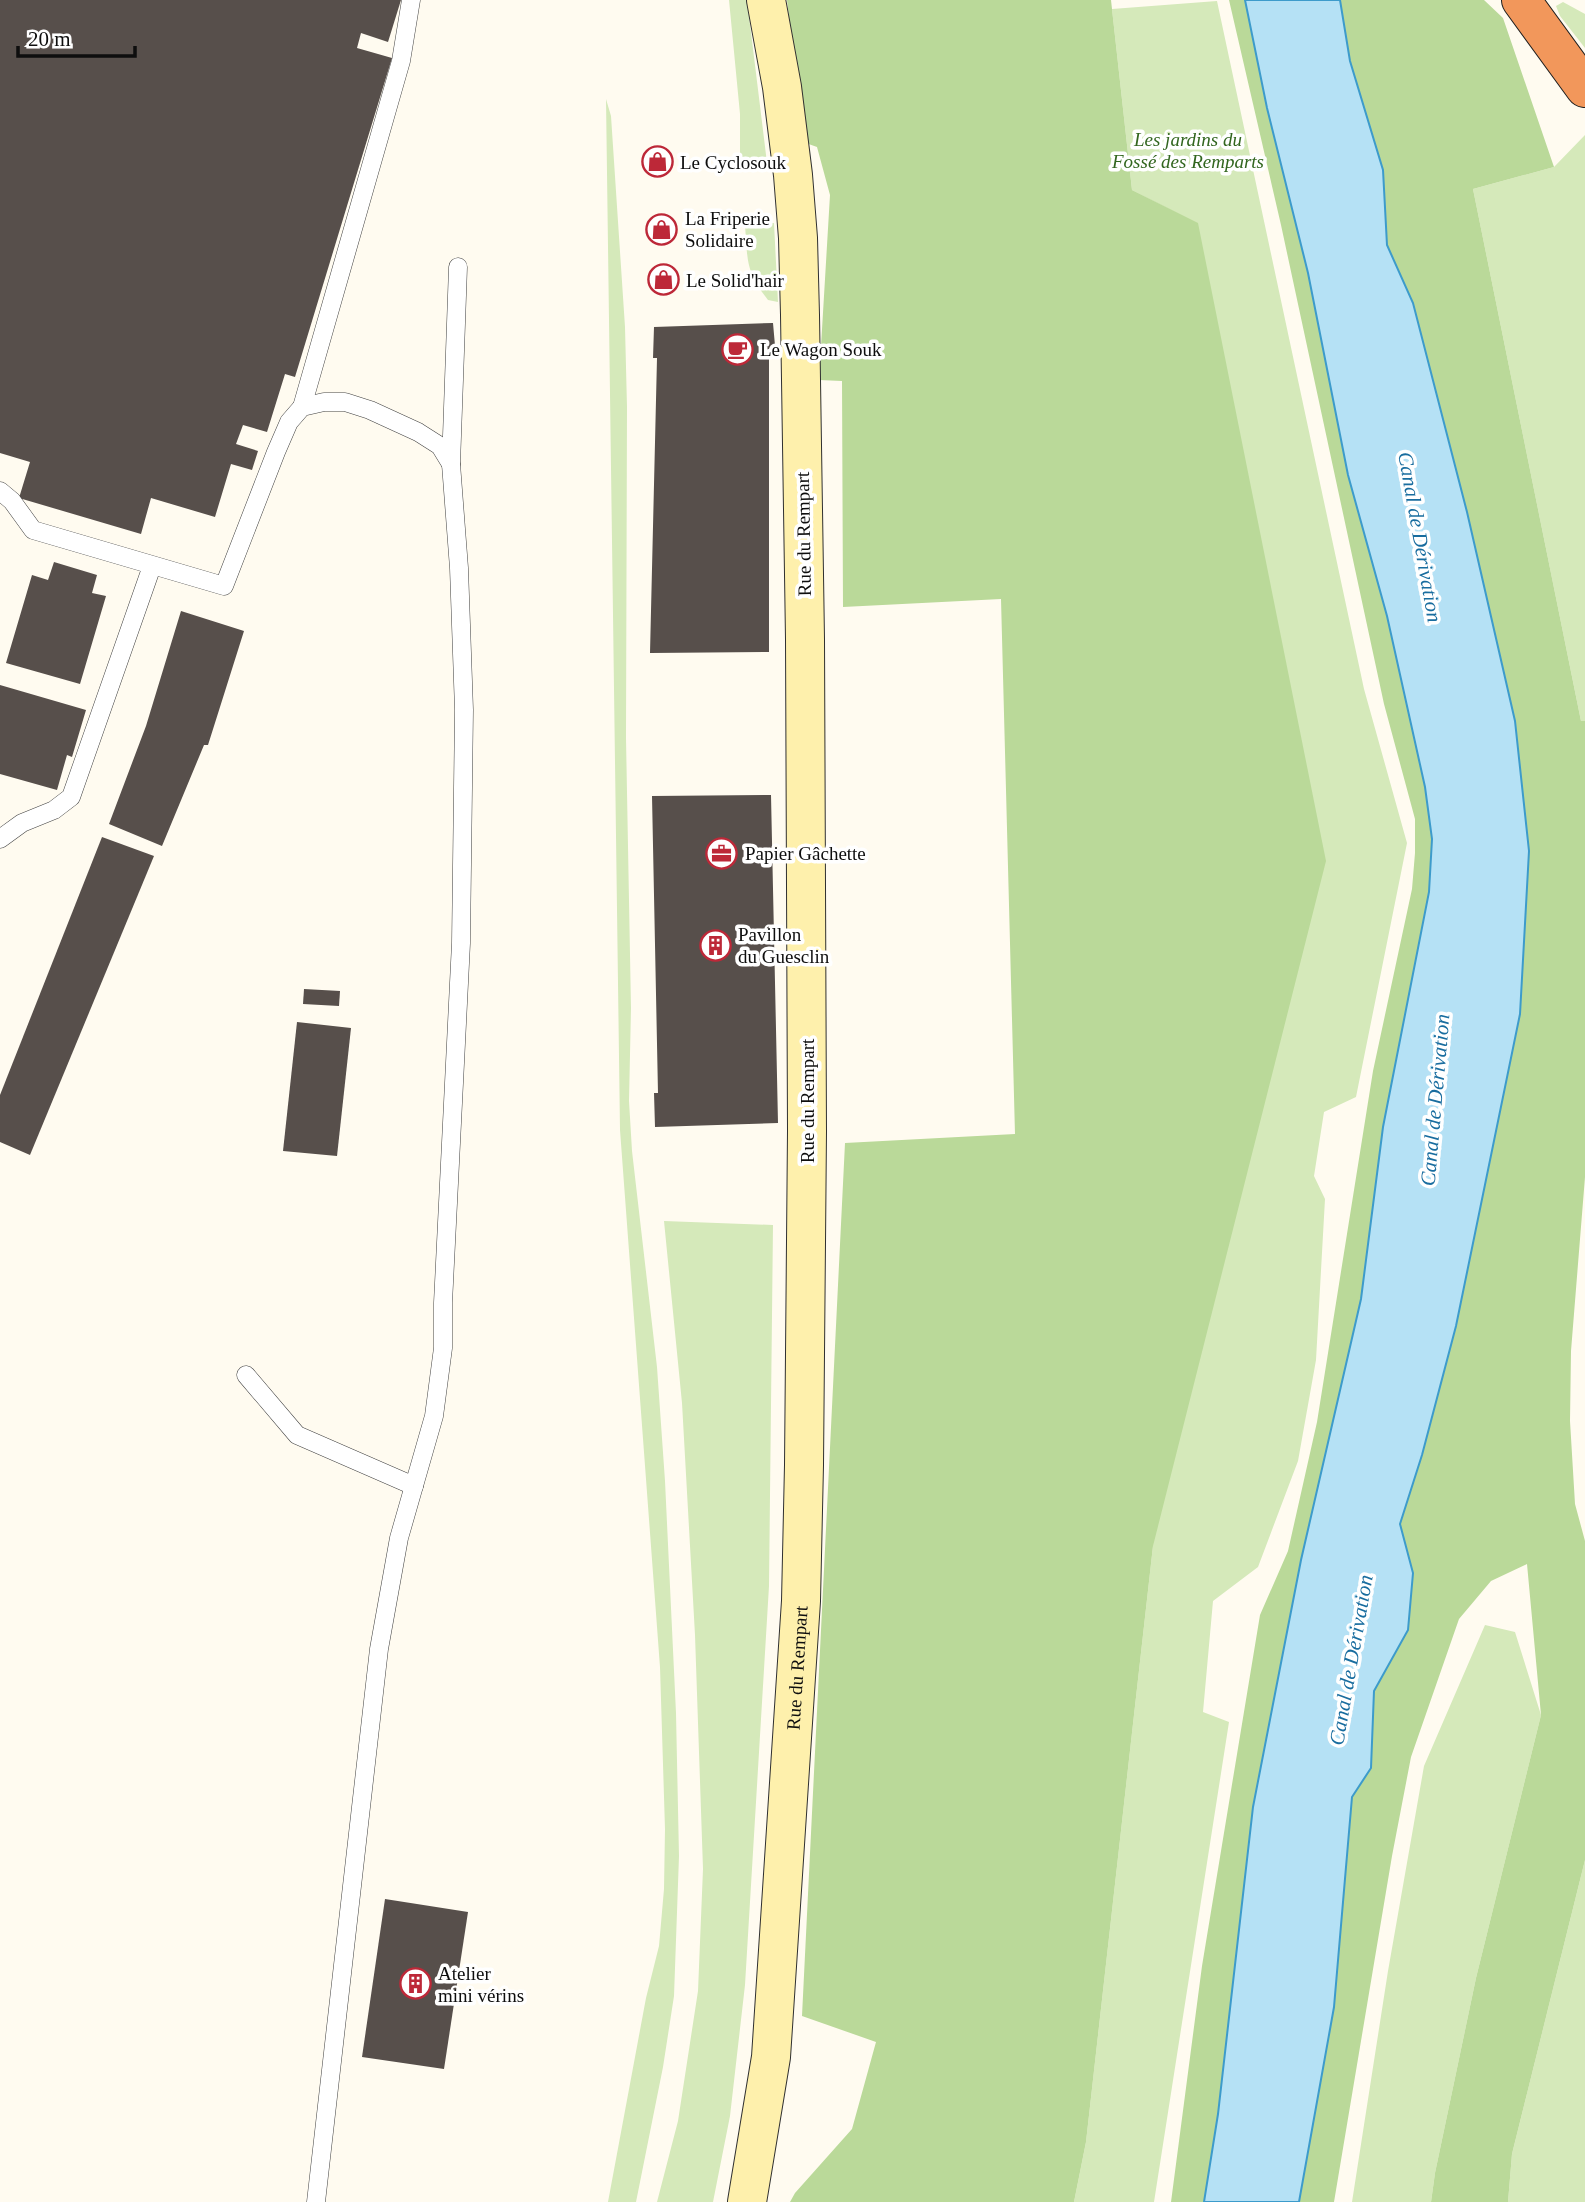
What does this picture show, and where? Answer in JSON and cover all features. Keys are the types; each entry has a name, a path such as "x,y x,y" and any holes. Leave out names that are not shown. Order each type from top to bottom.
{"highway":[{"path":"1521,0 1585,88"}],"street":[{"name":"Rue du Rempart","path":"747,2202 771,2057 801,1601 807,1123 805,639 798,238 782,87 766,0"}],"lane":[{"path":"0,491 12,501 33,530 224,586 289,422 302,407 401,61 411,0"},
{"path":"316,2202 379,1649 399,1538 434,1416 443,1348 461,943 464,710 459,568 451,464 458,267"},
{"path":"302,407 324,402 345,402 370,410 440,446 451,464"},
{"path":"0,839 22,823 54,810 71,797 152,566"},
{"path":"246,1375 297,1435 414,1486"}],"green space":[{"path":"729,0 747,0 767,163 740,165 740,114"},
{"path":"787,0 1111,0 1132,190 1198,223 1326,861 1153,1546 1086,2142 1074,2202 790,2202 852,2129 876,2042 802,2016 845,1143 1015,1134 1001,599 843,607 842,381 819,380 830,195 817,147 803,142"},
{"path":"1229,0 1245,0 1267,108 1308,273 1348,475 1387,616 1425,787 1432,839 1429,892 1383,1127 1361,1299 1339,1398 1204,2202 1171,2202 1202,1966 1260,1615 1288,1551 1317,1422 1373,1071 1412,889 1415,853 1415,819 1384,704 1281,225"},
{"path":"1340,0 1484,0 1503,18 1554,167 1473,189 1581,721 1585,721 1585,1177 1571,1351 1570,1421 1575,1504 1585,1541 1585,1860 1512,2154 1508,2202 1431,2202 1476,1978 1541,1715 1527,1564 1491,1581 1459,1619 1411,1757 1334,2202 1299,2202 1334,2007 1352,1797 1371,1768 1374,1691 1408,1630 1413,1573 1400,1524 1422,1455 1456,1326 1520,1014 1529,851 1515,721 1467,512 1413,303 1387,245 1383,170 1350,61"},
{"name":"Les jardins du Fossé des Remparts","path":"1217,1 1364,689 1407,843 1356,1097 1324,1112 1314,1176 1325,1199 1316,1360 1298,1461 1258,1567 1213,1601 1203,1712 1229,1722 1154,2202 1074,2202 1086,2142 1153,1546 1198,224 1132,190 1112,9"},
{"path":"1563,2 1585,14 1585,48 1560,16 1556,6"},
{"path":"606,99 611,116 625,327 627,407 626,738 631,1008 629,1101 632,1151 657,1367 665,1481 676,1713 679,1856 674,1996 636,2202 608,2202 646,1998 659,1946 665,1829 660,1667 620,1130"},
{"path":"1585,135 1585,721 1581,721 1473,189 1554,167"},
{"path":"774,223 778,302 768,300 751,273 745,226"},
{"path":"664,1221 773,1225 769,1586 745,1985 730,2116 713,2202 657,2202 678,2121 698,1991 703,1869 695,1635 682,1403"},
{"path":"1485,1625 1515,1632 1541,1715 1476,1978 1431,2202 1352,2202 1388,1971 1424,1766"},
{"path":"1585,1860 1585,2202 1508,2202 1512,2154"}],"water":[{"name":"Canal de Dérivation","path":"1245,0 1340,0 1350,61 1383,170 1387,245 1413,303 1467,512 1515,721 1529,851 1520,1014 1456,1326 1422,1455 1400,1524 1413,1573 1408,1630 1374,1691 1371,1768 1352,1797 1334,2007 1299,2202 1204,2202 1218,2114 1253,1807 1301,1560 1361,1299 1383,1127 1429,892 1432,839 1425,787 1387,616 1348,475 1308,273 1267,108"}],"building":[{"path":"0,0 401,0 388,42 361,33 357,48 392,58 295,377 285,374 267,432 243,425 236,444 258,451 252,470 231,464 215,517 151,498 141,534 19,498 30,462 0,453"},
{"path":"773,323 776,357 769,357 769,652 650,653 657,358 653,358 654,327"},
{"path":"54,562 97,575 92,593 106,596 80,684 6,663 32,575 48,580"},
{"path":"181,611 244,631 208,745 204,745 162,846 109,824 146,726"},
{"path":"0,685 86,710 72,757 67,755 57,790 0,774"},
{"name":"Pavillon du Guesclin","path":"771,795 778,1123 655,1127 654,1093 658,1093 652,796"},
{"path":"102,837 154,856 30,1155 0,1142 0,1095"},
{"path":"304,989 340,991 339,1006 303,1004"},
{"path":"297,1022 351,1028 337,1156 283,1151"},
{"name":"Atelier mini vérins","path":"385,1899 468,1912 444,2069 362,2057"}],"place":[{"name":"Le Cyclosouk","path":"657,162"},
{"name":"La Friperie Solidaire","path":"662,229"},
{"name":"Le Solid'hair","path":"663,280"},
{"name":"Le Wagon Souk","path":"737,349"},
{"name":"Papier Gâchette","path":"722,853"},
{"name":"Pavillon du Guesclin","path":"715,945"},
{"name":"Atelier mini vérins","path":"415,1984"}]}
